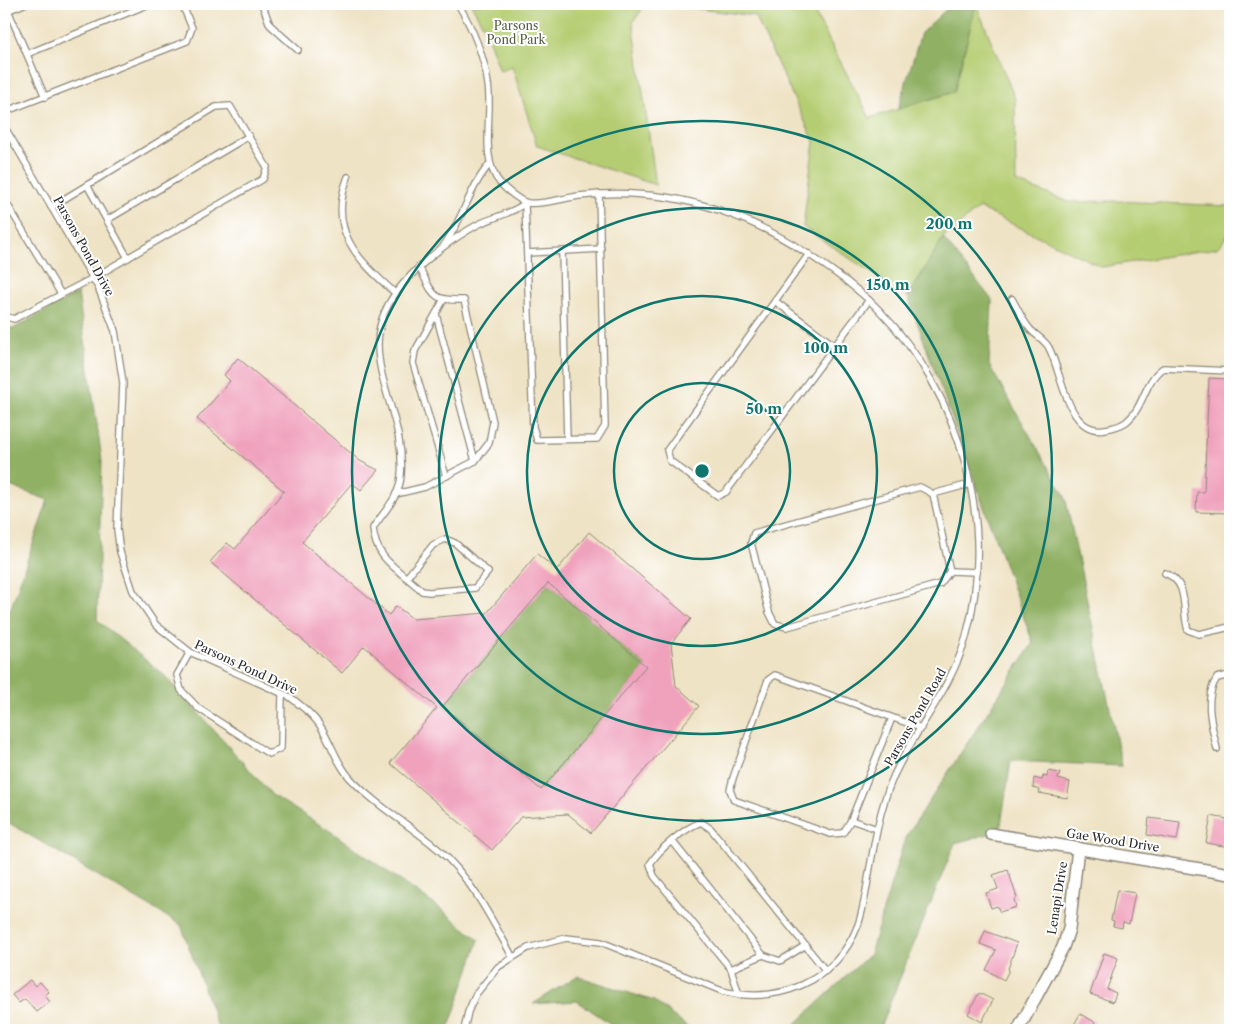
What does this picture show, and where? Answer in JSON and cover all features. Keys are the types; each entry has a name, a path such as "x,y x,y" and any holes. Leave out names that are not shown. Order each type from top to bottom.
{"street":[{"name":"Gae Wood Drive","path":"992,834 1230,874"},
{"name":"Lenapi Drive","path":"1018,1030 1063,947 1069,928 1078,848"}],"lane":[{"path":"24,4 6,11 45,97"},
{"path":"27,54 149,4"},
{"path":"4,112 187,40 192,28 182,4"},
{"path":"262,4 270,25 298,50"},
{"path":"458,4 478,43 485,67 491,113 488,152 490,164 500,184 525,203"},
{"path":"4,316 14,319 93,278 263,179 268,167 230,106 216,107 51,206"},
{"name":"Parsons Pond Drive","path":"4,126 93,278 108,308 121,359 123,382 118,529 123,565 133,591 143,609 156,625 190,652 282,694 304,708 315,719 338,761 359,788 440,851 452,864 484,906 512,956"},
{"path":"107,220 248,136"},
{"path":"441,248 458,224 481,174 490,164"},
{"path":"348,177 340,206 344,231 358,256 395,294"},
{"path":"87,185 128,258"},
{"path":"525,203 532,427 537,440 596,439 605,426 599,194"},
{"name":"Parsons Pond Road","path":"464,1030 468,1012 476,994 492,973 512,956 546,941 583,939 600,942 722,991 739,995 775,995 793,990 826,971 841,956 859,922 876,829 889,787 957,664 972,610 977,572 976,528 970,484 958,438 933,383 899,333 869,300 834,271 761,226 707,206 650,195 599,194 525,203"},
{"path":"4,199 61,294"},
{"path":"407,577 433,545 445,540 455,542 488,572 475,588 422,591 383,558 374,540 373,528 396,494 401,476 399,442 378,361 377,345 384,313 395,294 419,267 441,248 476,226 519,208 525,203"},
{"path":"527,253 601,250"},
{"path":"562,252 567,439"},
{"path":"809,254 667,450 670,461 718,496 726,492 869,300"},
{"path":"396,494 425,487 475,461 489,444 493,422 464,300 443,301 434,294 419,267"},
{"path":"1012,299 1027,326 1049,348 1074,414 1084,426 1090,429 1106,429 1126,422 1136,410 1155,375 1163,368 1230,371"},
{"path":"443,301 415,350 413,363 446,476"},
{"path":"775,301 835,346"},
{"path":"436,314 475,461"},
{"path":"950,571 940,584 787,627 775,624 769,612 752,544 754,533 920,487 933,494 970,484"},
{"path":"933,494 950,571"},
{"path":"950,571 977,572"},
{"path":"1165,574 1173,576 1181,585 1188,630 1199,634 1230,628"},
{"path":"1230,574 1230,614"},
{"path":"190,652 177,675 181,690 198,708 269,754 281,748 282,694"},
{"path":"892,718 843,833 830,834 734,800 730,790 732,778 768,680 775,675 921,728"},
{"path":"1217,749 1211,719 1210,692 1217,678 1230,675"},
{"path":"850,820 876,829"},
{"path":"739,995 732,969 654,876 650,864 655,856 693,826 701,822 712,829 826,971"},
{"path":"673,842 763,955 780,961 806,945"},
{"path":"732,969 763,955"}],"green space":[{"name":"Parsons Pond Park","path":"471,4 646,4 633,22 656,185 537,146 512,66 500,71 485,29"},
{"path":"662,4 810,4 870,118 954,92 976,4 1015,99 1016,182 1069,202 1115,201 1230,206 1230,233 1217,248 1102,267 979,208 943,238 908,297 803,227 814,141 755,16"},
{"path":"952,4 976,4 954,92 898,109 921,33"},
{"path":"943,238 992,300 989,365 1065,496 1122,766 1011,761 1000,831 955,843 879,1030 789,1030 870,954 905,838 1033,643 908,297"},
{"path":"78,293 102,460 97,620 165,676 272,795 330,831 442,910 479,940 448,1030 219,1030 181,925 4,820 4,628 48,500 4,484 4,325 13,329"},
{"path":"548,583 646,666 541,790 443,706"},
{"path":"577,976 654,1001 691,1030 613,1030 611,1024 577,1001 533,1004"}],"building":[{"path":"238,358 360,461 378,470 361,490 352,483 302,542 389,615 396,606 413,619 487,613 537,554 557,570 589,532 691,619 671,643 676,686 699,706 591,833 568,814 521,817 492,850 390,763 437,708 364,646 342,673 210,562 227,543 235,549 284,491 197,419 230,381 224,375","holes":["548,583 646,666 541,790 443,706"]},
{"path":"1209,378 1230,379 1230,513 1196,512 1197,492 1204,492"},
{"path":"1048,771 1060,773 1058,779 1070,782 1067,798 1039,793 1040,790 1033,788 1034,778 1042,780 1043,776 1047,777"},
{"path":"1211,816 1227,819 1226,826 1230,827 1230,847 1206,843"},
{"path":"1149,818 1180,822 1177,840 1147,835"},
{"path":"1008,870 1017,898 1014,899 1016,907 1000,912 997,906 991,908 986,893 998,889 993,875"},
{"path":"1117,890 1135,893 1129,924 1123,922 1122,928 1113,926 1114,921 1111,920"},
{"path":"985,931 1017,943 1004,980 986,970 996,950 980,944"},
{"path":"1104,953 1118,958 1107,989 1116,993 1113,1002 1090,994"},
{"path":"30,980 35,986 40,982 49,992 45,995 50,1002 37,1012 25,999 19,1003 12,995"},
{"path":"979,993 993,1000 982,1022 968,1014"},
{"path":"1080,1014 1095,1022 1090,1030 1071,1030"}]}
